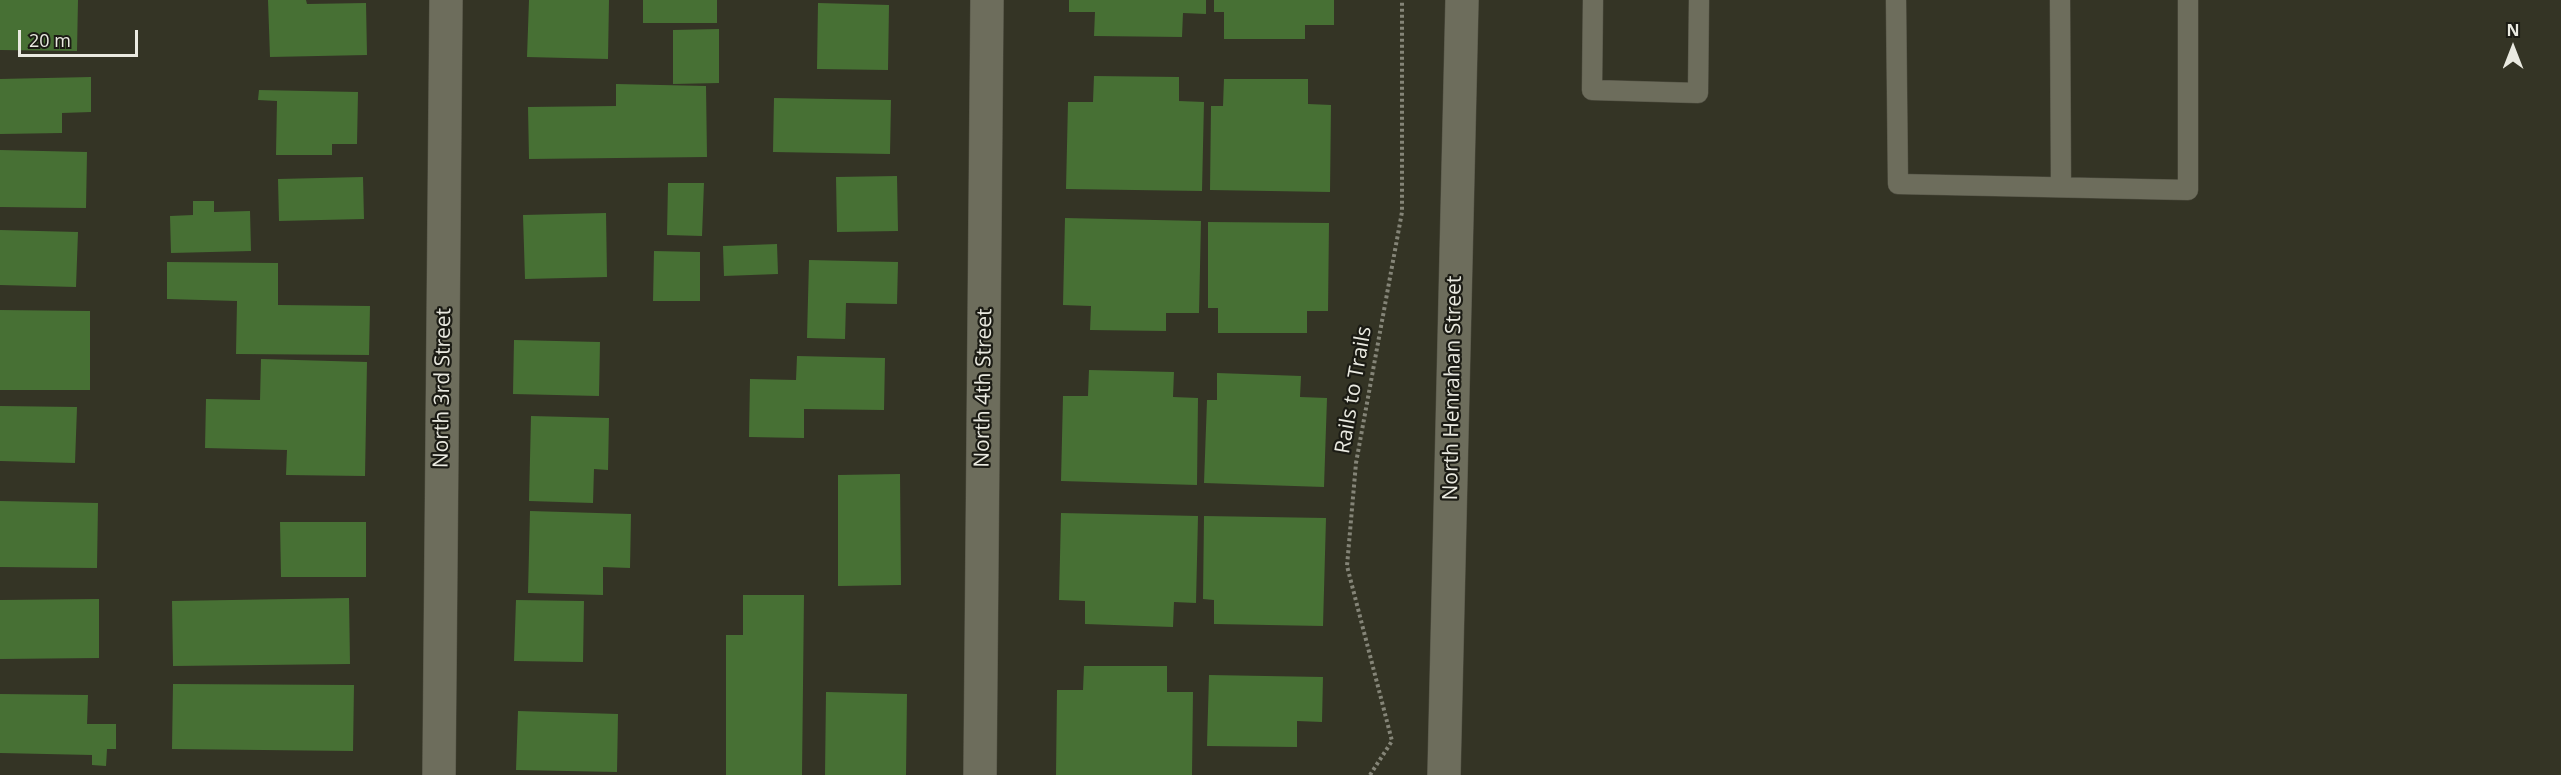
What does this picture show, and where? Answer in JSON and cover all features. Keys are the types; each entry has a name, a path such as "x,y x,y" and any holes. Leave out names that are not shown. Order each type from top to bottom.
{"street":[{"name":"North 3rd Street","path":"439,775 446,0"},
{"name":"North 4th Street","path":"980,775 987,0"},
{"name":"North Henrahan Street","path":"1444,775 1462,0"}],"lane":[{"path":"1593,0 1592,90 1698,93 1699,0"},
{"path":"1896,0 1898,184 2187,190 2188,0"},
{"path":"2060,0 2061,187"}],"path":[{"name":"Rails to Trails","path":"1370,775 1392,741 1347,566 1356,463 1402,212 1402,0"}],"building":[{"path":"0,0 78,0 77,51 0,50"},
{"path":"268,0 306,0 307,4 366,3 367,55 270,57"},
{"path":"529,0 609,0 608,59 527,57"},
{"path":"643,0 717,0 717,23 643,23"},
{"path":"1069,0 1206,0 1206,14 1183,13 1182,37 1094,36 1095,12 1069,12"},
{"path":"1214,0 1334,0 1334,25 1305,25 1305,39 1224,39 1224,12 1214,12"},
{"path":"818,3 889,5 888,70 817,69"},
{"path":"719,29 719,83 673,84 673,30"},
{"path":"1094,76 1179,77 1179,101 1204,102 1202,191 1066,189 1068,102 1093,102"},
{"path":"91,77 91,112 62,113 62,133 0,134 0,79"},
{"path":"1224,79 1308,79 1308,104 1331,105 1330,192 1210,190 1211,106 1223,106"},
{"path":"616,84 706,86 707,157 529,159 528,107 616,106"},
{"path":"259,90 358,92 357,144 332,144 332,155 276,155 277,101 258,100"},
{"path":"774,98 891,100 890,154 773,152"},
{"path":"0,150 87,152 86,208 0,207"},
{"path":"897,176 898,231 837,232 836,177"},
{"path":"363,177 364,219 279,221 278,179"},
{"path":"668,183 704,183 702,236 667,235"},
{"path":"193,201 214,201 214,212 250,211 251,251 171,253 170,216 193,215"},
{"path":"606,213 607,277 525,279 523,215"},
{"path":"1065,218 1201,221 1199,313 1166,313 1166,331 1090,330 1091,306 1063,305"},
{"path":"1208,222 1329,223 1328,311 1307,311 1307,333 1218,333 1218,308 1208,308"},
{"path":"0,230 78,232 76,287 0,285"},
{"path":"777,244 778,274 724,276 723,246"},
{"path":"654,251 700,252 700,301 653,301"},
{"path":"809,260 898,262 897,304 846,303 845,339 807,338"},
{"path":"167,262 278,263 278,305 370,306 369,355 236,354 237,301 167,299"},
{"path":"0,310 90,311 90,390 0,390"},
{"path":"514,340 600,342 599,396 513,394"},
{"path":"797,356 885,358 884,410 804,409 804,438 749,437 750,379 796,380"},
{"path":"261,359 367,362 365,476 286,475 287,450 205,448 206,399 260,400"},
{"path":"1089,370 1174,372 1173,397 1198,398 1197,485 1061,481 1063,396 1088,396"},
{"path":"1217,373 1301,376 1300,397 1327,398 1324,487 1204,483 1207,400 1217,400"},
{"path":"0,406 77,407 75,463 0,461"},
{"path":"531,416 609,418 608,470 594,469 593,503 529,501"},
{"path":"900,474 901,585 838,586 838,475"},
{"path":"0,501 98,503 97,568 0,567"},
{"path":"530,511 631,514 630,568 603,567 603,595 528,593"},
{"path":"1061,513 1198,516 1196,603 1174,602 1173,627 1085,624 1085,601 1059,600"},
{"path":"1204,516 1326,518 1323,626 1214,624 1214,600 1203,599"},
{"path":"280,522 366,522 366,577 281,577"},
{"path":"743,595 804,595 802,775 726,775 726,635 743,635"},
{"path":"349,598 350,664 173,666 172,601"},
{"path":"99,599 99,658 0,659 0,600"},
{"path":"516,600 584,601 583,662 514,661"},
{"path":"1084,666 1167,666 1167,692 1193,692 1192,775 1056,775 1057,690 1083,690"},
{"path":"1209,675 1323,677 1322,722 1297,721 1297,747 1207,746"},
{"path":"173,684 354,685 353,751 172,749"},
{"path":"826,692 907,694 906,775 825,775"},
{"path":"0,694 88,695 87,724 116,724 116,749 107,749 106,766 92,765 92,755 0,753"},
{"path":"518,711 618,714 617,772 516,770"}]}
